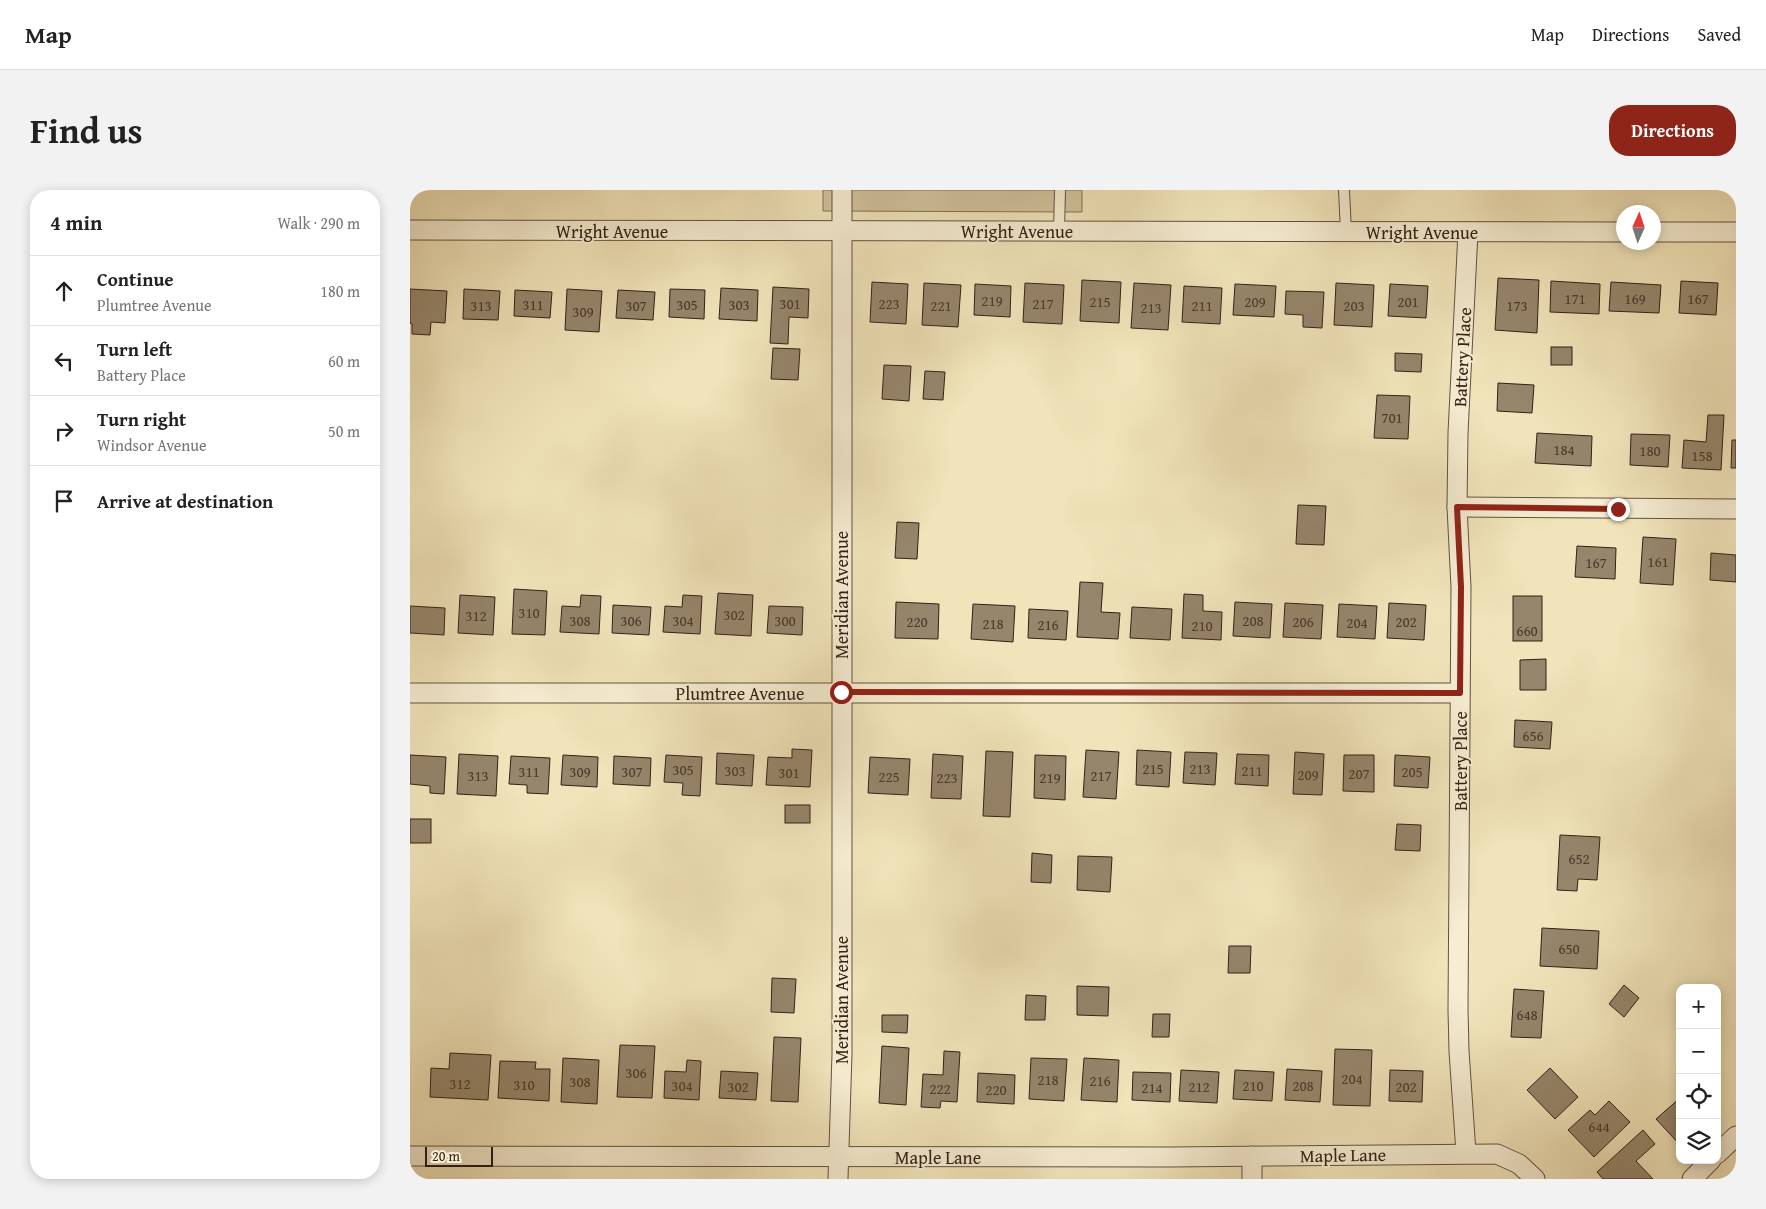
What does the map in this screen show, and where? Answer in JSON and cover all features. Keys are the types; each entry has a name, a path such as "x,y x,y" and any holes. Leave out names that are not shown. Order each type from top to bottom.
{"street":[{"name":"Meridian Avenue","path":"838,1179 842,1054 842,190"},
{"name":"Wright Avenue","path":"410,230 1616,232"},
{"name":"Battery Place","path":"1466,1154 1458,1010 1461,587 1457,507 1458,433 1468,232"},
{"path":"1661,232 1736,232"},
{"path":"1457,507 1736,509"},
{"name":"Plumtree Avenue","path":"410,693 1460,693"},
{"path":"1721,1150 1736,1136"},
{"path":"1466,1154 1497,1154 1519,1164 1535,1179"},
{"name":"Maple Lane","path":"410,1156 838,1157 1466,1154"},
{"path":"1252,1156 1252,1179"},
{"path":"1692,1179 1707,1164"}],"lane":[{"path":"1059,231 1060,190"},
{"path":"1344,190 1346,232"}],"shaded area":[{"path":"823,190 1082,190 1082,212 823,211"}],"building":[{"path":"1498,278 1539,280 1537,333 1495,330"},
{"path":"1082,280 1121,282 1119,323 1080,321"},
{"path":"1551,281 1600,284 1599,314 1550,312"},
{"path":"1681,281 1718,283 1716,315 1679,313"},
{"path":"872,282 908,284 906,324 870,322"},
{"path":"1611,282 1661,285 1659,313 1609,311"},
{"path":"924,283 961,285 958,327 922,325"},
{"path":"1025,283 1064,285 1062,324 1023,322"},
{"path":"1134,283 1171,285 1168,330 1131,328"},
{"path":"1336,283 1374,285 1372,327 1334,325"},
{"path":"975,284 1011,286 1010,317 974,315"},
{"path":"1235,284 1276,286 1274,317 1233,315"},
{"path":"1390,284 1428,286 1426,318 1388,316"},
{"path":"1184,286 1222,288 1220,324 1182,322"},
{"path":"773,287 809,289 808,318 789,317 788,344 770,343"},
{"path":"721,288 758,290 757,321 719,319"},
{"path":"410,289 447,291 445,323 431,322 430,335 412,334 412,324 410,323"},
{"path":"464,289 500,291 498,320 463,319"},
{"path":"567,289 602,291 599,332 565,330"},
{"path":"670,289 705,290 704,319 669,317"},
{"path":"515,290 552,292 550,318 514,316"},
{"path":"618,290 655,292 653,320 616,318"},
{"path":"1286,291 1324,292 1322,328 1303,327 1303,315 1285,314"},
{"path":"1551,347 1572,347 1572,365 1551,365"},
{"path":"773,348 800,349 798,380 771,379"},
{"path":"1395,353 1422,354 1421,372 1395,371"},
{"path":"884,365 911,366 909,401 882,399"},
{"path":"925,371 945,372 943,400 923,399"},
{"path":"1498,383 1534,385 1532,413 1497,411"},
{"path":"1377,395 1410,396 1408,439 1374,438"},
{"path":"1708,415 1724,415 1721,470 1682,468 1684,440 1706,442"},
{"path":"1537,433 1592,436 1591,466 1535,463"},
{"path":"1631,434 1670,435 1668,467 1630,465"},
{"path":"1732,440 1736,440 1736,468 1731,468"},
{"path":"1298,505 1326,506 1324,545 1296,544"},
{"path":"897,522 919,523 917,559 895,558"},
{"path":"1643,537 1676,539 1673,585 1640,583"},
{"path":"1577,546 1616,548 1615,579 1575,577"},
{"path":"1711,553 1736,555 1736,582 1710,580"},
{"path":"1080,582 1103,583 1101,612 1120,613 1118,639 1077,637"},
{"path":"514,589 547,591 545,635 512,634"},
{"path":"718,593 753,595 751,636 715,634"},
{"path":"1184,594 1203,595 1203,611 1222,612 1221,640 1182,638"},
{"path":"460,595 495,597 493,635 458,633"},
{"path":"581,595 601,596 599,634 560,632 562,606 580,607"},
{"path":"683,595 702,596 700,634 663,632 665,606 682,607"},
{"path":"1513,596 1542,596 1542,641 1513,641"},
{"path":"896,602 939,604 938,639 895,638"},
{"path":"1235,602 1272,604 1270,638 1233,636"},
{"path":"1285,603 1323,605 1321,639 1283,637"},
{"path":"1389,603 1426,605 1424,640 1387,638"},
{"path":"973,604 1015,606 1013,642 971,639"},
{"path":"1339,604 1377,606 1375,639 1337,637"},
{"path":"613,605 651,607 649,635 612,633"},
{"path":"410,606 445,608 444,635 410,633"},
{"path":"769,606 803,607 802,635 767,633"},
{"path":"1132,607 1172,609 1170,640 1130,638"},
{"path":"1029,609 1068,611 1066,640 1028,638"},
{"path":"1546,659 1546,690 1520,690 1520,660"},
{"path":"1515,720 1552,722 1550,749 1514,747"},
{"path":"792,749 812,750 810,787 766,785 768,757 792,758"},
{"path":"1086,750 1119,752 1116,799 1083,797"},
{"path":"1137,750 1171,752 1169,787 1136,785"},
{"path":"986,751 1013,752 1010,817 983,816"},
{"path":"1185,752 1217,753 1215,785 1183,783"},
{"path":"1295,752 1324,754 1322,795 1293,794"},
{"path":"717,753 754,755 752,786 716,784"},
{"path":"459,754 498,756 496,796 457,794"},
{"path":"933,754 963,756 961,799 931,798"},
{"path":"1237,754 1269,755 1268,786 1235,784"},
{"path":"410,755 446,757 444,794 430,793 430,786 410,784"},
{"path":"563,755 598,757 597,787 561,785"},
{"path":"666,755 702,757 700,796 682,795 683,783 664,782"},
{"path":"1035,755 1066,756 1065,800 1034,798"},
{"path":"1344,755 1374,755 1374,792 1343,791"},
{"path":"1395,755 1430,757 1428,788 1394,786"},
{"path":"511,756 550,758 548,794 527,793 527,785 509,784"},
{"path":"614,756 651,758 650,786 613,784"},
{"path":"870,757 910,759 908,795 868,793"},
{"path":"785,805 810,805 810,823 785,823"},
{"path":"410,819 431,819 431,843 410,843"},
{"path":"1397,824 1421,825 1420,851 1395,850"},
{"path":"1560,835 1600,837 1597,880 1578,879 1577,891 1557,890"},
{"path":"1032,853 1052,855 1051,883 1031,882"},
{"path":"1078,856 1112,857 1110,892 1077,890"},
{"path":"1542,928 1599,931 1597,969 1540,966"},
{"path":"1229,946 1251,946 1250,973 1228,973"},
{"path":"772,978 796,979 794,1013 771,1012"},
{"path":"1624,985 1639,998 1624,1017 1609,1004"},
{"path":"1077,986 1109,987 1108,1016 1077,1015"},
{"path":"1514,989 1544,991 1541,1038 1511,1037"},
{"path":"1026,995 1046,996 1045,1020 1025,1020"},
{"path":"1153,1014 1170,1014 1169,1037 1152,1037"},
{"path":"882,1015 908,1015 907,1033 882,1032"},
{"path":"774,1037 801,1038 798,1102 771,1101"},
{"path":"620,1045 655,1046 652,1098 617,1097"},
{"path":"882,1046 909,1048 906,1105 879,1103"},
{"path":"1335,1049 1372,1050 1370,1106 1333,1105"},
{"path":"944,1051 960,1052 957,1102 941,1101 940,1108 921,1107 923,1074 943,1075"},
{"path":"450,1053 491,1055 488,1100 430,1097 431,1068 449,1069"},
{"path":"563,1058 599,1060 597,1104 561,1102"},
{"path":"1031,1058 1067,1059 1064,1101 1029,1099"},
{"path":"1084,1058 1119,1060 1117,1102 1081,1100"},
{"path":"687,1060 701,1061 699,1100 664,1098 665,1071 686,1072"},
{"path":"500,1061 536,1062 535,1069 550,1069 549,1101 498,1098"},
{"path":"1550,1068 1578,1097 1555,1119 1527,1090"},
{"path":"1287,1069 1322,1071 1320,1102 1285,1100"},
{"path":"1181,1070 1219,1072 1217,1103 1179,1101"},
{"path":"1235,1070 1274,1072 1272,1101 1233,1099"},
{"path":"1390,1070 1423,1071 1422,1102 1389,1101"},
{"path":"721,1071 758,1073 756,1100 719,1098"},
{"path":"1133,1072 1171,1073 1170,1102 1132,1100"},
{"path":"978,1073 1015,1075 1014,1104 977,1102"},
{"path":"1609,1101 1630,1122 1594,1157 1568,1130 1590,1110 1595,1115"},
{"path":"1676,1102 1676,1141 1656,1119"},
{"path":"1643,1130 1655,1144 1636,1161 1653,1179 1603,1179 1597,1172"}],"route":[{"path":"841,692 1460,693 1461,587 1457,507 1618,509"}]}
